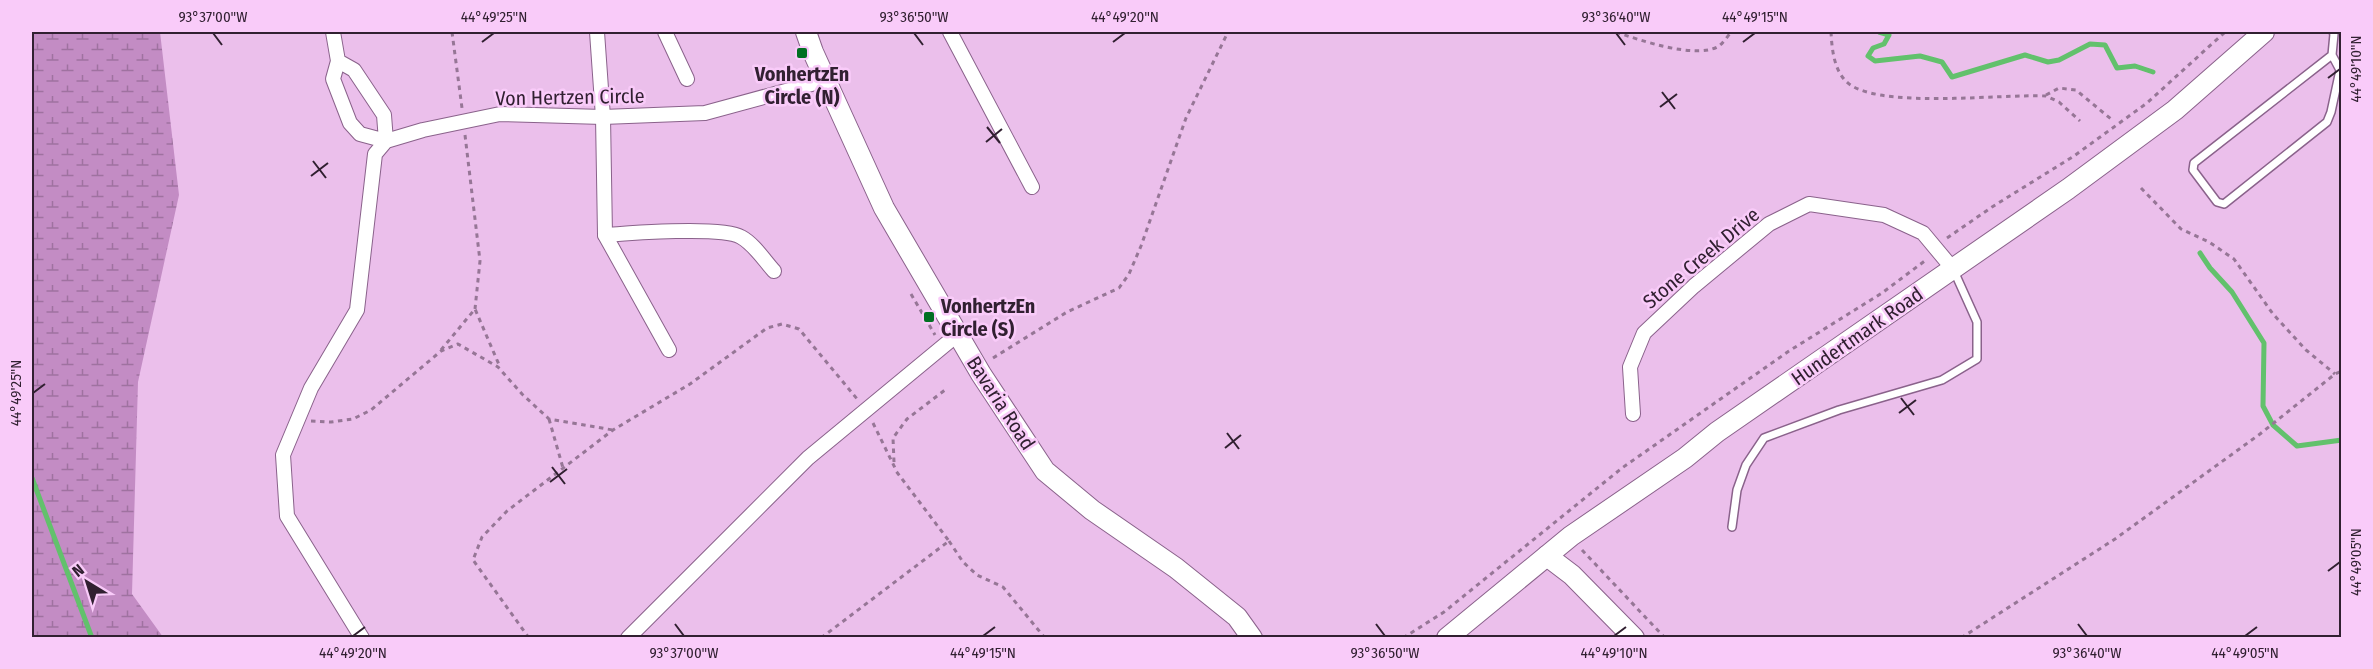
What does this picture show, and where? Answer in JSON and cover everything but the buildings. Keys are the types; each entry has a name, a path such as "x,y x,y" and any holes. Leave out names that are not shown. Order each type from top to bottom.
{"street":[{"path":"333,32 338,61 333,79 350,123 360,135 386,141"},
{"path":"597,32 603,117 605,235 669,350"},
{"path":"665,32 687,80"},
{"name":"Bavaria Road","path":"806,32 884,208 981,374 1044,471 1092,510 1176,568 1237,617 1252,638"},
{"path":"950,32 1032,188"},
{"name":"Hundertmark Road","path":"1447,638 1571,536 2068,189 2175,110 2264,32"},
{"path":"338,61 354,70 384,115 386,141 375,154 357,310 311,388 283,455 287,516 362,638"},
{"name":"Von Hertzen Circle","path":"386,141 500,114 603,117 705,113 826,80"},
{"name":"Stone Creek Drive","path":"1632,414 1630,367 1644,333 1694,286 1769,224 1809,204 1884,215 1923,233 1953,269"},
{"path":"605,235 635,232 721,232 741,236 774,271"},
{"path":"628,638 807,458 958,334"},
{"path":"1547,555 1572,574 1634,638"}],"lane":[{"path":"2332,55 2194,163 2193,170 2217,202 2224,204 2327,122 2340,70 2332,55 2333,32"},
{"path":"1731,527 1737,490 1746,465 1764,438 1839,410 1942,380 1977,359 1977,322 1953,269"}],"path":[{"path":"452,32 480,261 475,309 500,369"},
{"path":"989,361 1067,312 1119,288 1129,274 1141,246 1186,118 1228,32"},
{"path":"1616,32 1675,48 1700,51 1719,46 1731,32"},
{"path":"1831,32 1832,57 1851,85 1859,88 1888,96 2045,96 2059,102 2080,121"},
{"path":"1402,638 1444,612 1622,468 1789,351 1882,293 1937,250 1950,236 2074,156 2147,103 2225,32"},
{"path":"2045,96 2059,88 2076,90 2110,119"},
{"path":"2141,188 2181,230 2209,242 2234,259 2273,314 2306,350 2335,374"},
{"path":"297,421 331,422 353,418 371,410 438,354 475,309"},
{"path":"529,638 473,560 482,537 507,512 613,429 690,384 768,328 782,324 800,329 866,410 896,470 963,562 977,575 1003,587 1044,638"},
{"path":"438,354 458,344 477,353 500,369 549,419 563,468"},
{"path":"1961,638 2115,539 2260,434 2335,374 2342,371"},
{"path":"896,470 893,459 893,438 907,419 945,390"},
{"path":"549,419 613,429"},
{"path":"1557,519 1588,557 1665,638"},
{"path":"821,638 949,541"}],"green space":[{"path":"32,32 160,32 179,195 138,382 132,594 163,637 32,637"}],"waterway":[{"path":"1879,32 1889,35 1884,44 1873,48 1868,56 1875,61 1920,56 1942,62 1952,77 2025,55 2048,62 2059,60 2090,44 2105,45 2117,68 2135,66 2153,72"},
{"path":"2200,253 2232,292 2264,343 2263,406 2273,425 2297,446 2342,440"},
{"path":"32,478 92,638"}],"place":[{"name":"VonhertzEn Circle (N)","path":"802,53"},
{"name":"VonhertzEn Circle (S)","path":"929,317"}]}
